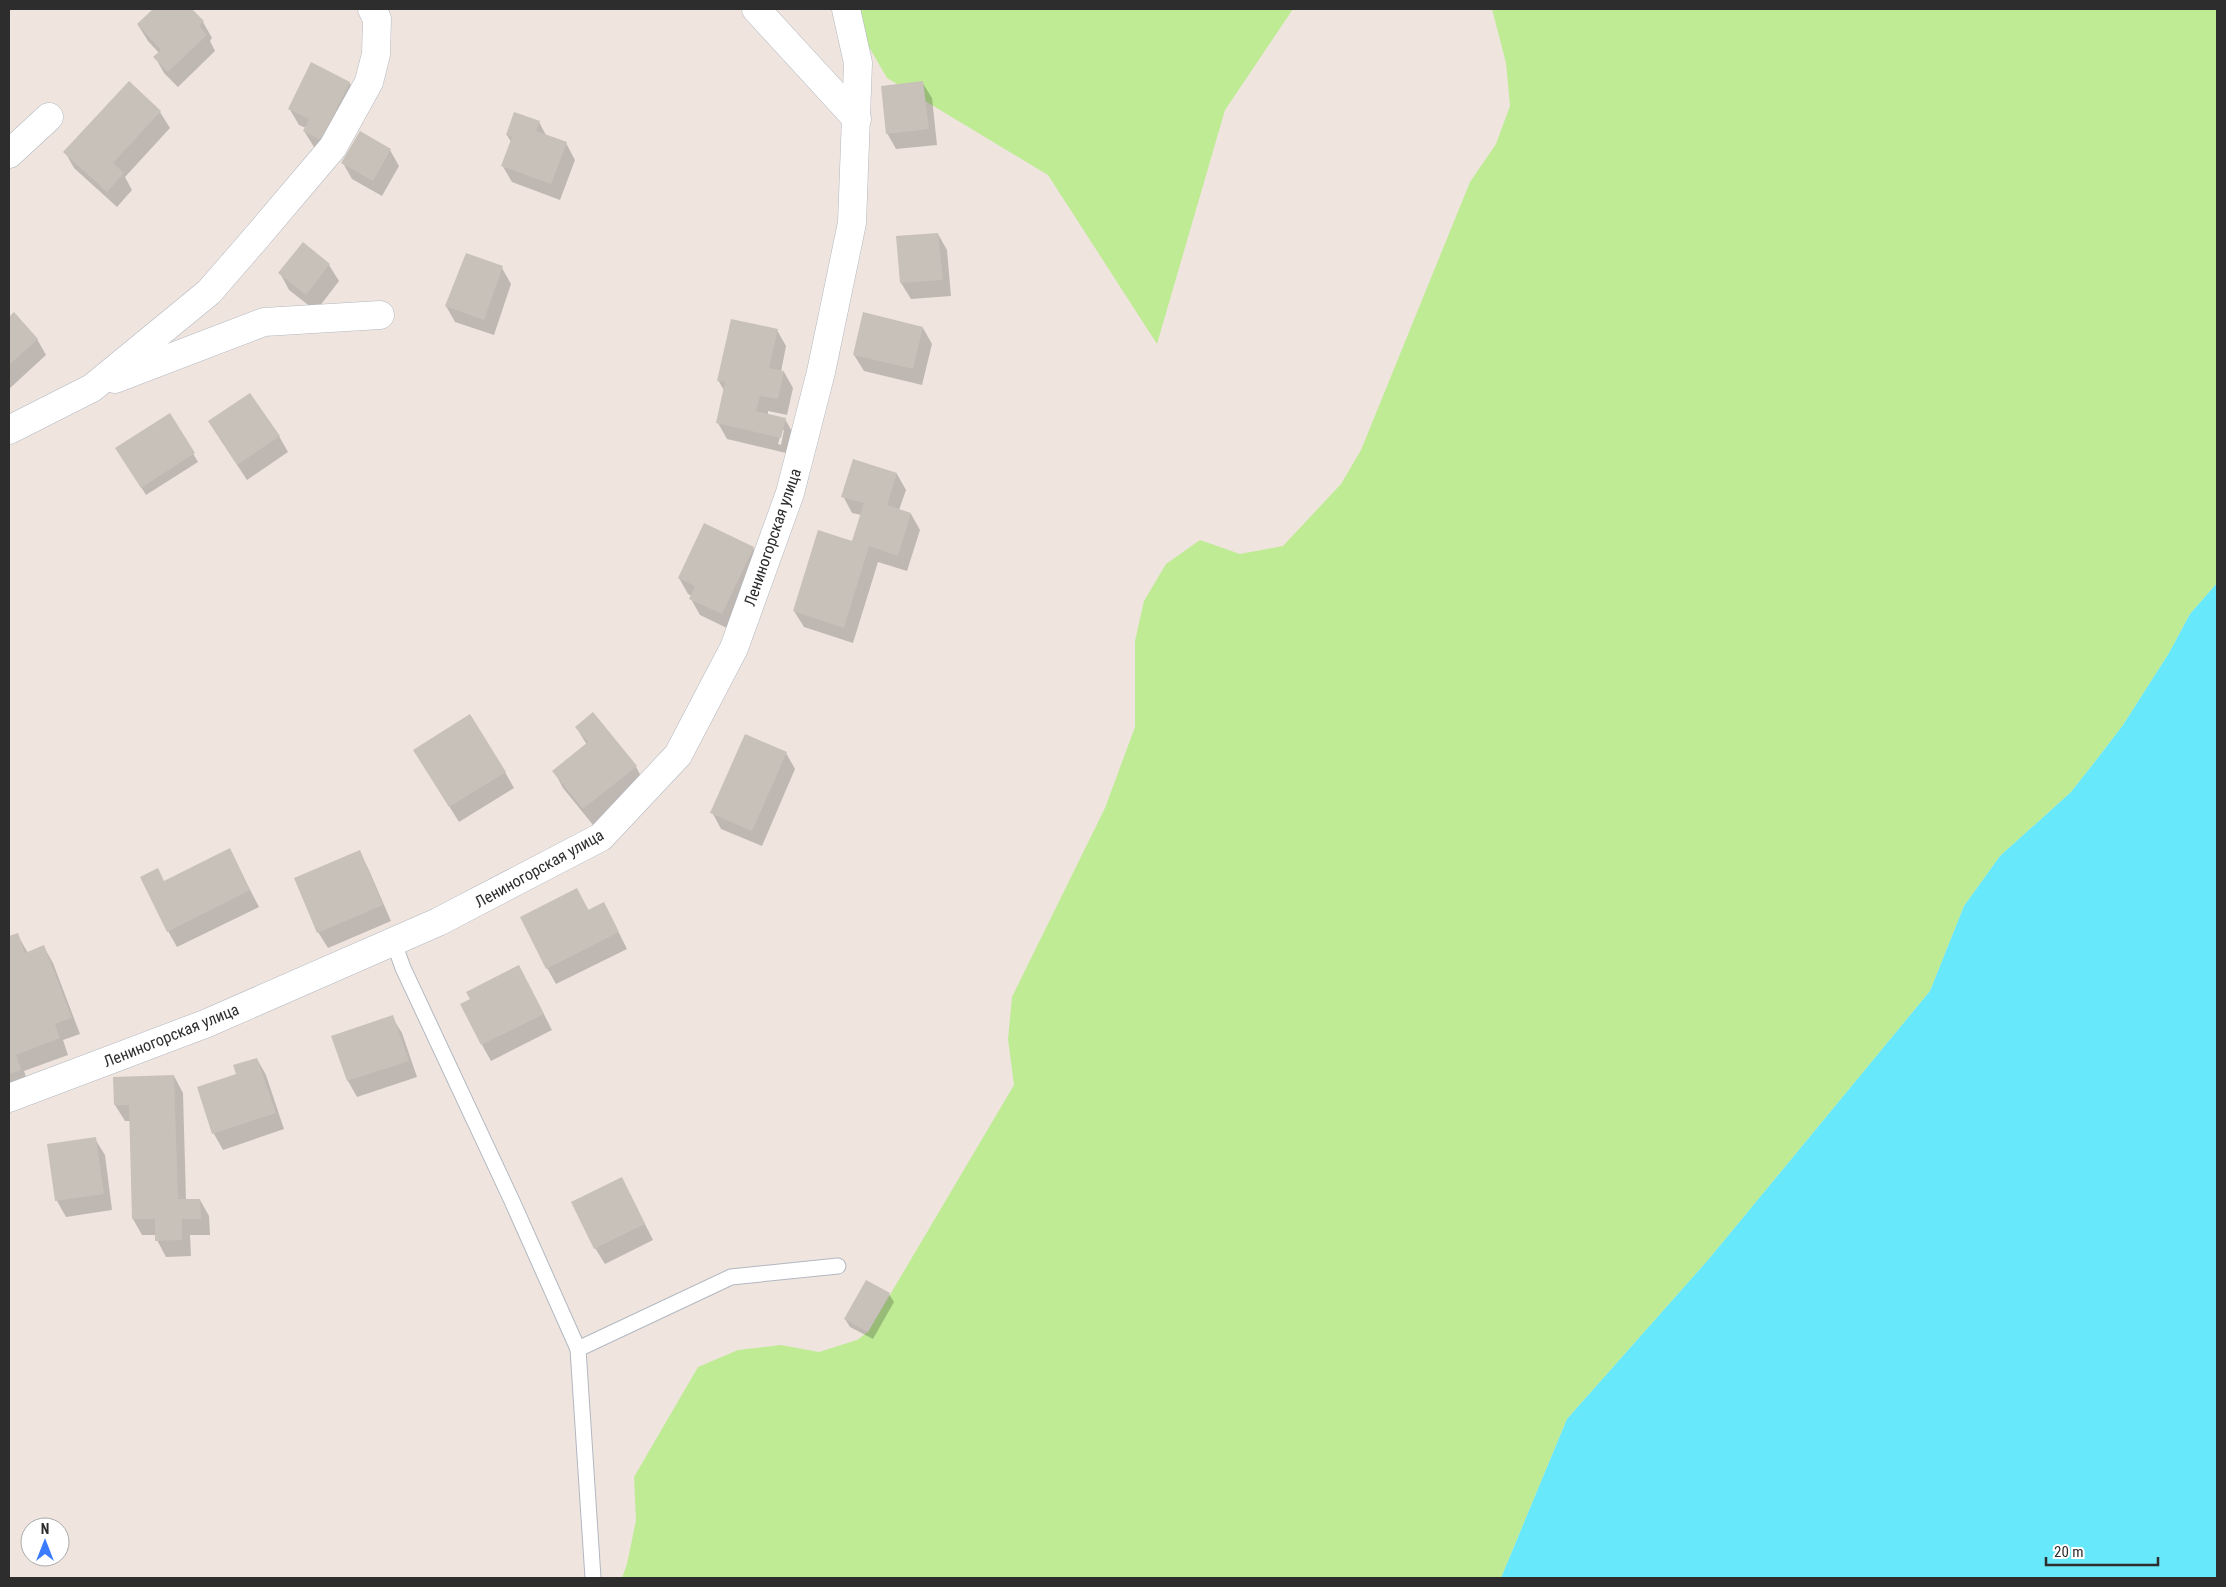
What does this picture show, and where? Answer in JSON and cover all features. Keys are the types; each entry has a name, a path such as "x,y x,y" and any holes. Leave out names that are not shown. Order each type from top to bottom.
{"street":[{"path":"92,388 209,292 333,147 369,82 376,54 377,19 372,9"},
{"path":"756,9 856,119"},
{"name":"Лениногорская улица","path":"9,1098 204,1024 438,922 601,837 678,756 734,648 790,493 821,372 852,223 858,63 846,9"},
{"path":"9,154 49,117"},
{"path":"9,430 92,388 264,322 380,315"}],"lane":[{"path":"393,940 403,968 512,1201 578,1349 593,1578"},
{"path":"578,1349 731,1277 838,1266"}],"green space":[{"path":"847,9 1293,9 1225,110 1157,344 1048,175 887,78"},
{"path":"1492,9 2217,9 2217,583 2190,614 2169,653 2123,725 2097,759 2071,792 2000,856 1964,906 1930,991 1708,1260 1567,1419 1501,1578 622,1578 627,1564 636,1520 634,1477 698,1367 738,1350 781,1345 819,1352 857,1340 868,1332 1014,1085 1008,1039 1012,997 1105,808 1135,727 1135,641 1144,601 1166,564 1200,540 1240,554 1283,546 1341,484 1361,450 1470,182 1496,144 1510,106 1506,63"}],"water":[{"path":"2217,583 2217,1578 1501,1578 1567,1419 1708,1260 1930,991 1964,906 2000,856 2071,792 2097,759 2123,725 2169,653 2190,614"}],"building":[{"path":"153,9 192,9 204,21 199,26 207,35 168,72 153,57 161,50 137,24"},
{"path":"311,62 350,82 321,140 303,131 309,119 288,109"},
{"path":"129,81 161,111 113,163 124,173 107,192 63,152"},
{"path":"923,81 929,129 886,134 881,86"},
{"path":"514,112 540,121 536,131 567,142 551,184 501,166 512,137 506,135"},
{"path":"360,131 391,149 373,181 341,163"},
{"path":"938,233 943,280 900,283 896,236"},
{"path":"303,242 330,264 306,295 278,273"},
{"path":"466,253 503,266 484,320 445,306"},
{"path":"14,312 38,339 9,365 9,317"},
{"path":"863,312 923,327 913,369 853,355"},
{"path":"731,319 778,329 769,368 784,371 778,399 760,396 756,411 786,418 781,438 716,423 725,382 717,381"},
{"path":"250,393 280,436 237,465 208,421"},
{"path":"170,413 195,453 141,488 115,448"},
{"path":"853,459 897,473 887,505 911,513 898,556 869,546 844,628 793,611 818,530 852,541 864,503 841,497"},
{"path":"704,523 754,547 722,614 689,599 695,586 678,578"},
{"path":"593,712 637,766 583,809 552,771 588,742 575,727"},
{"path":"470,714 506,772 449,807 413,750"},
{"path":"745,734 787,752 752,831 710,813"},
{"path":"230,848 250,890 167,932 140,877 158,868 164,881"},
{"path":"360,850 383,905 317,933 294,878"},
{"path":"577,888 588,910 604,902 619,932 546,969 520,917"},
{"path":"18,933 25,953 44,945 72,1018 55,1024 60,1038 16,1055 21,1070 9,1074 9,936"},
{"path":"519,965 544,1014 481,1045 460,1004 470,999 466,992"},
{"path":"393,1015 409,1061 347,1081 331,1036"},
{"path":"257,1058 276,1113 212,1134 197,1087 236,1074 233,1065"},
{"path":"174,1075 178,1199 200,1199 201,1219 182,1219 182,1240 155,1241 155,1219 132,1219 129,1105 114,1105 113,1077"},
{"path":"96,1137 104,1194 55,1201 47,1144"},
{"path":"622,1177 645,1224 594,1249 571,1202"},
{"path":"866,1280 890,1293 868,1332 844,1319"}]}
